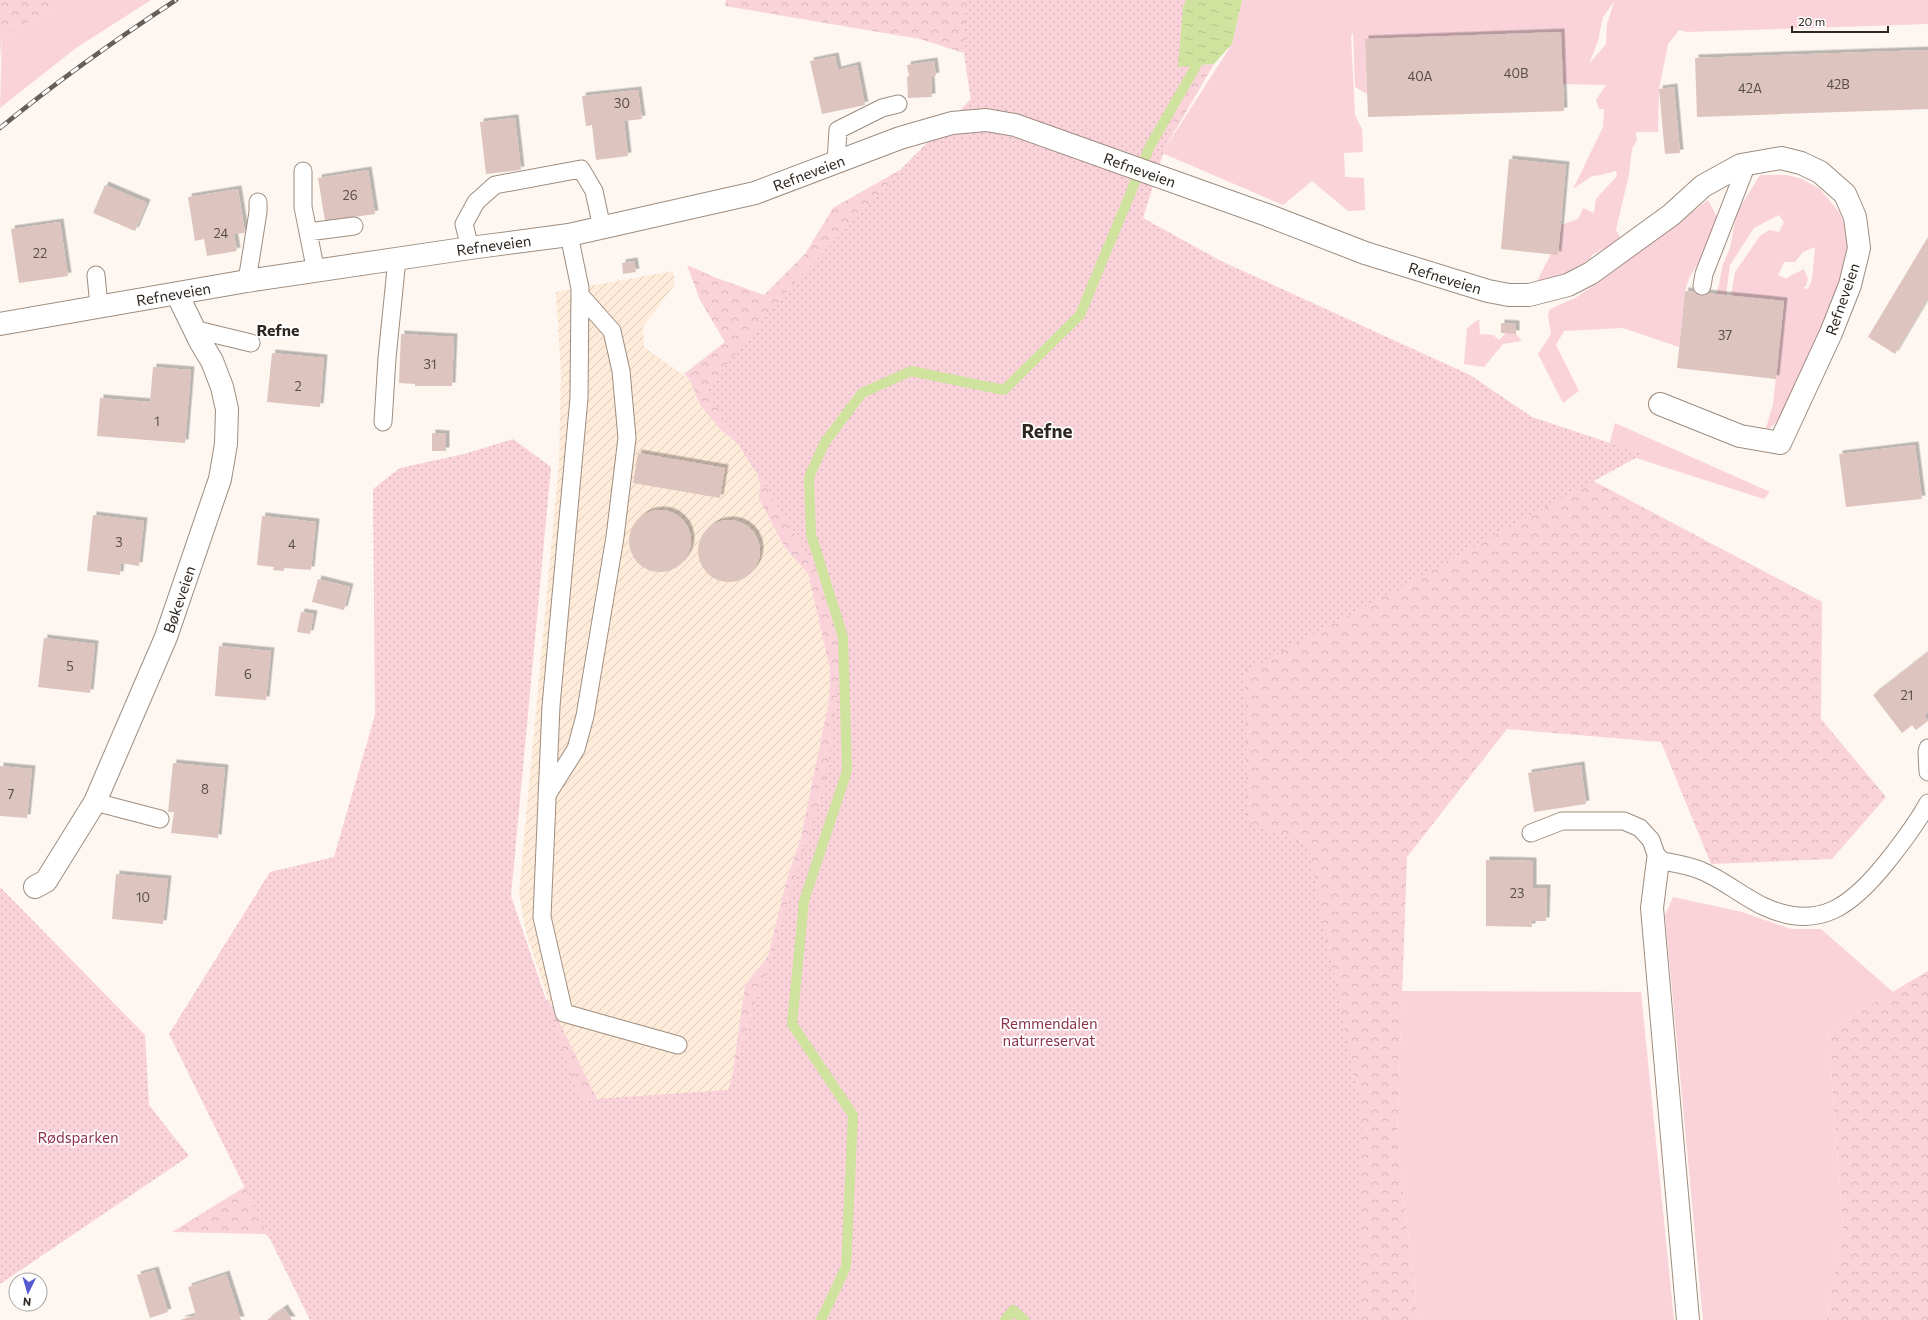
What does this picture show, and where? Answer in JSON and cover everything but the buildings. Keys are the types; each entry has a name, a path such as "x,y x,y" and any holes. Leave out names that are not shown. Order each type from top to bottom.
{"street":[{"name":"Refneveien","path":"0,324 247,282 470,248 569,235 755,193 900,138 952,124 986,120 1015,125 1267,215 1365,253 1488,291 1509,295 1529,295 1568,285 1591,274 1671,215 1703,186 1741,165 1781,158 1801,163 1820,172 1845,194 1855,218 1859,248 1850,285 1831,333 1780,443 1740,436 1660,404"},
{"name":"Bøkeveien","path":"35,887 46,881 95,802 166,637 220,479 226,444 227,409 222,387 212,361 193,329 177,294"},
{"path":"1658,860 1652,908 1688,1320"}],"lane":[{"path":"836,163 838,130 882,108 898,104"},
{"path":"1702,286 1704,274 1747,164"},
{"path":"470,248 464,224 476,202 495,185 542,175 582,169 594,191 602,228"},
{"path":"303,171 303,207 316,272"},
{"path":"247,282 258,212 258,202"},
{"path":"308,232 354,226"},
{"path":"569,235 580,295 579,398 551,706 542,917 564,1013 678,1045"},
{"path":"383,422 386,358 397,259"},
{"path":"96,275 99,306"},
{"path":"546,797 576,749 585,716 615,537 627,438 621,371 612,331 580,295"},
{"path":"193,329 251,343"},
{"path":"1928,748 1928,772"},
{"path":"95,802 160,819"},
{"path":"1531,833 1562,821 1624,820 1640,828 1651,840 1658,860 1701,870 1764,906 1789,916 1812,916 1833,911 1856,897 1871,882 1912,831 1928,803"}],"shaded area":[{"path":"673,271 675,284 643,327 644,347 690,380 700,405 720,429 738,444 757,474 760,485 759,499 785,548 808,573 830,669 829,701 801,837 786,882 768,956 745,986 730,1091 597,1099 548,999 526,932 519,893 559,462 561,375 556,292"}],"green space":[{"path":"0,0 70,0 2,37 0,58"},
{"path":"70,0 151,0 76,48 0,108 2,37"},
{"name":"Remmendalen naturreservat","path":"726,0 1186,0 1179,67 1214,64 1162,153 1121,231 1822,602 1821,719 1886,797 1832,859 1711,864 1661,742 1507,729 1407,857 1397,1138 1418,1320 332,1320 342,1305 265,1234 172,1232 548,999 597,1099 730,1091 745,986 768,956 786,882 801,837 829,701 830,669 808,573 785,548 759,499 760,485 757,474 738,444 720,429 700,405 690,380 684,374 725,342 700,300 687,265 714,277 764,295 805,254 833,208 900,170 971,99 964,53 920,39 725,6"},
{"name":"Remmendalen naturreservat","path":"966,0 1211,0 1143,218 1221,261 1470,375 1532,417 1643,454 1245,672 1247,823 1308,845 1362,1118 1360,1320 310,1320 169,1034 270,872 334,857 375,715 373,489 400,468 464,454 513,439 551,467 511,896 580,1100 728,1090 823,791 831,743 846,621 792,529 706,390 793,284 971,99 964,53"},
{"path":"1242,0 1928,0 1928,24 1687,32 1679,30 1668,44 1659,89 1658,132 1636,132 1637,140 1632,149 1629,174 1616,230 1621,239 1592,255 1590,259 1556,279 1536,283 1551,254 1558,254 1561,225 1578,219 1583,208 1594,213 1596,199 1617,176 1616,171 1592,176 1573,189 1603,127 1604,109 1599,109 1596,100 1606,85 1563,84 1365,40 1367,94 1355,87 1353,33 1351,36 1355,115 1362,129 1363,152 1344,153 1345,177 1364,178 1365,210 1348,211 1312,181 1283,205 1162,153 1232,44","holes":["1614,2 1607,24 1606,44 1589,64 1598,41 1603,17"]},
{"path":"1760,175 1787,175 1802,179 1820,189 1839,212 1846,228 1850,262 1787,413 1769,429 1766,428 1773,404 1784,301 1731,296 1735,272 1760,236 1769,230 1779,232 1784,222 1779,215 1754,228 1730,265 1726,295 1717,294 1723,264 1730,248 1737,212","holes":["1815,247 1812,280 1808,289 1803,288 1806,286 1808,279 1804,269 1788,277 1787,279 1778,275 1784,262 1795,262 1803,252"]},
{"path":"1708,200 1717,217 1704,254 1689,278 1685,291 1679,347 1623,328 1564,331 1556,345 1579,391 1563,403 1538,354 1551,334 1548,315 1550,309 1575,298 1605,278"},
{"path":"1479,319 1480,334 1493,335 1499,340 1506,333 1516,334 1522,341 1503,344 1484,367 1464,364 1467,328"},
{"path":"1615,423 1770,492 1764,499 1608,449"},
{"name":"Rødsparken","path":"0,887 145,1035 149,1105 189,1156 18,1272 8,1272 8,1279 0,1284"},
{"path":"1673,897 1742,912 1791,929 1821,929 1893,992 1828,1030 1843,1227 1826,1320 1703,1320 1665,915"},
{"path":"1928,971 1928,1320 1826,1320 1843,1227 1828,1030"},
{"path":"1402,991 1641,992 1674,1320 1418,1320 1397,1138"}],"water":[{"path":"1186,0 1242,0 1232,44 1214,64 1178,67 1183,7"}],"waterway":[{"path":"821,1320 846,1267 853,1115 792,1024 804,901 847,771 843,637 811,534 809,477 825,442 862,393 911,371 1004,390 1080,315 1150,146 1196,66"},
{"path":"1005,1320 1013,1310 1024,1320"}],"railway":[{"path":"0,128 86,62 176,0"}],"district":[{"name":"Refne","path":"278,329"},
{"name":"Refne","path":"1047,430"}]}
